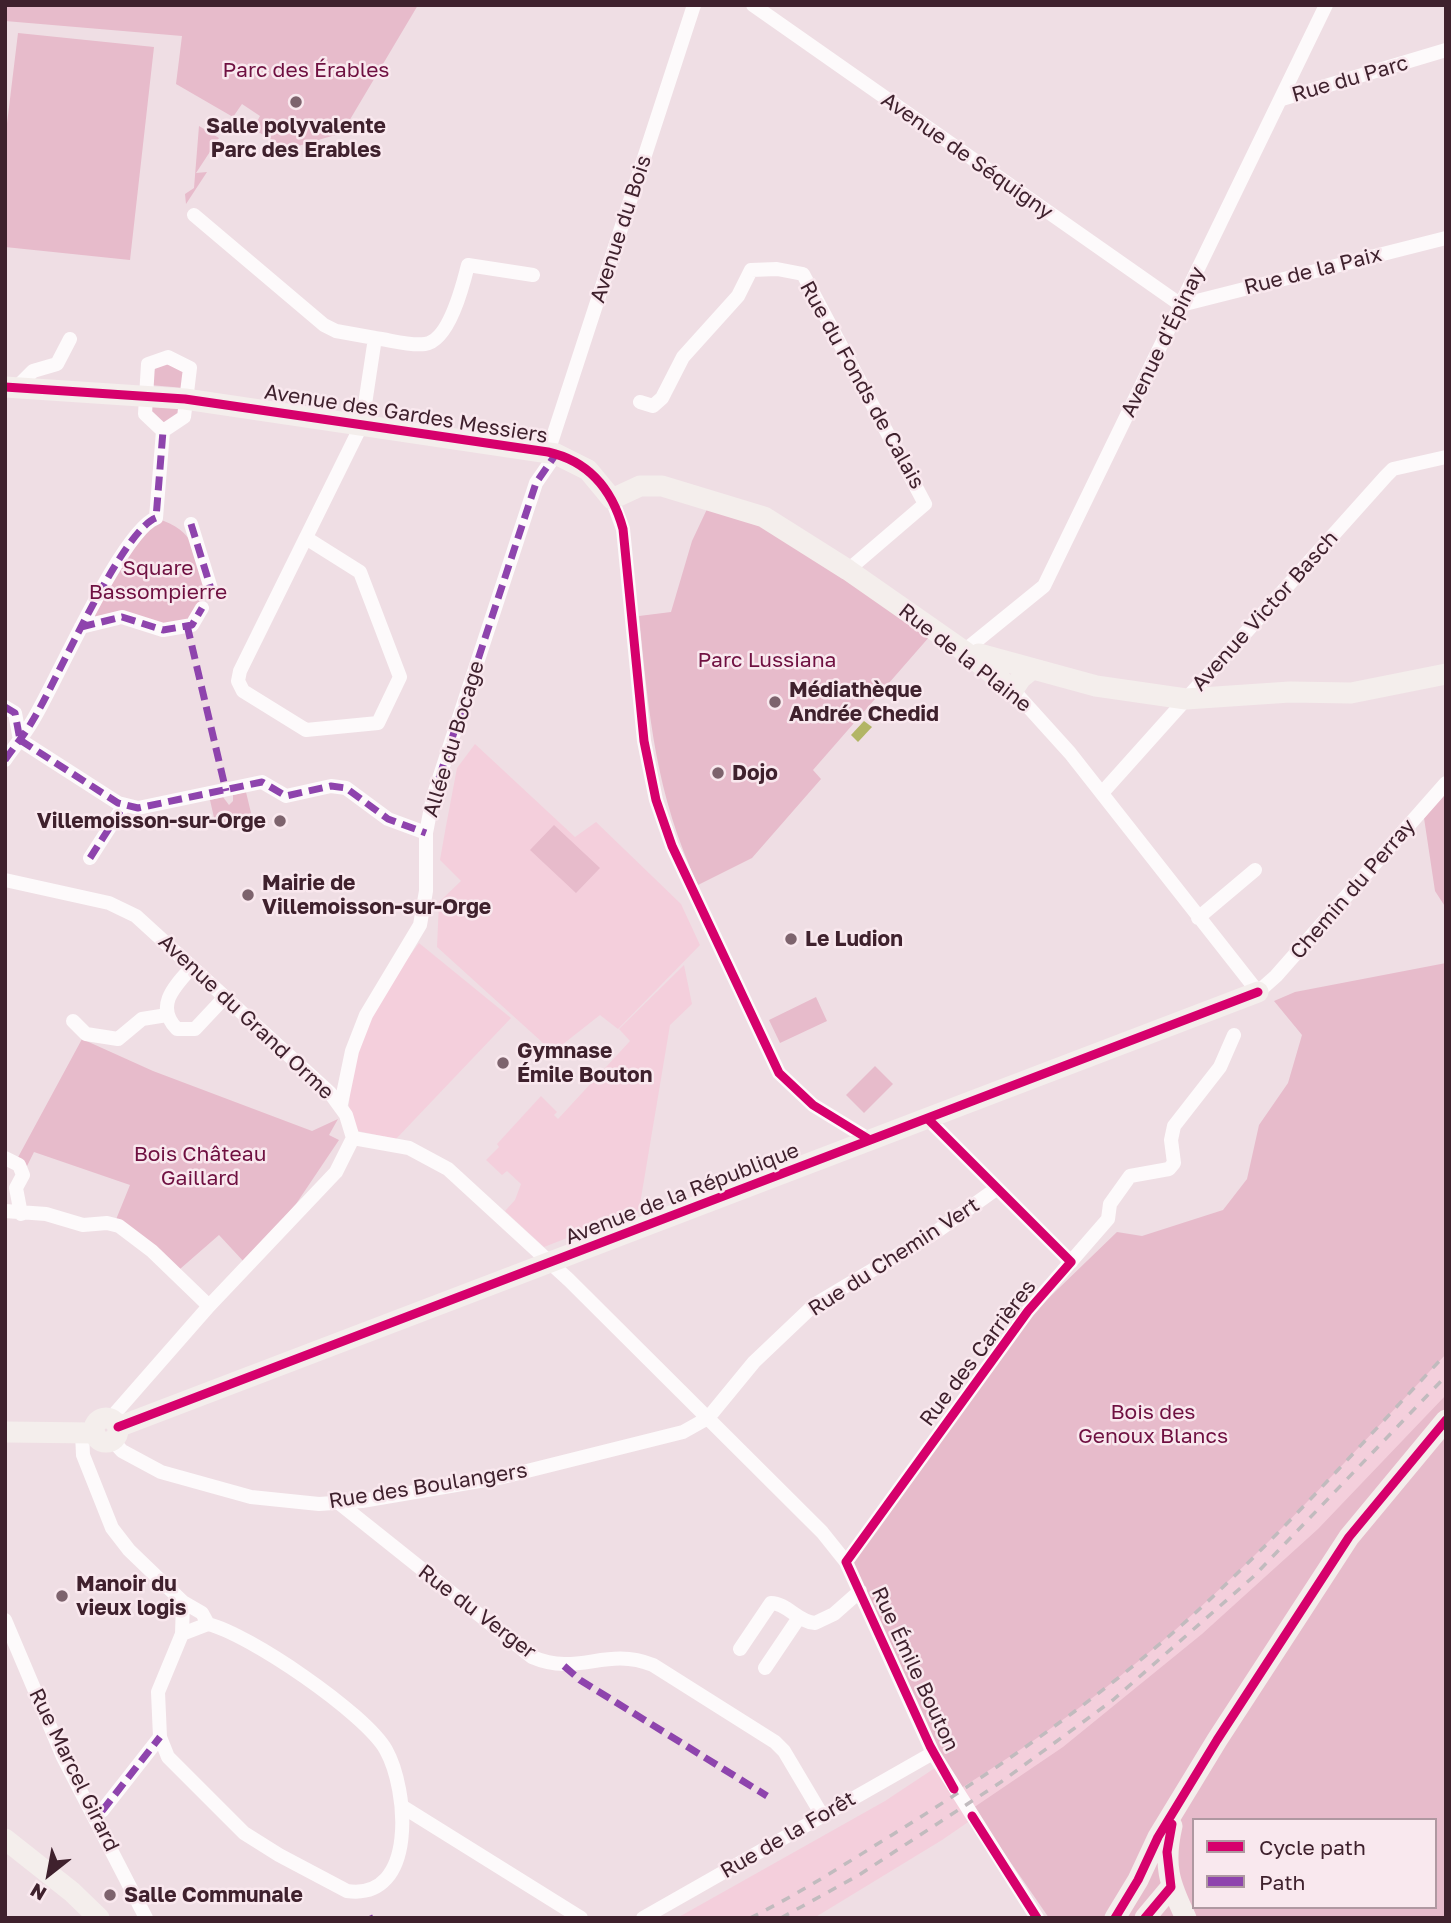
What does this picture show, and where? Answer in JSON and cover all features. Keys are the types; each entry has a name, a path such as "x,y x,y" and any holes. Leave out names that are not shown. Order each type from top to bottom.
{"street":[{"name":"Avenue du Bois","path":"552,453 694,5"},
{"name":"Avenue de Séquigny","path":"753,5 1181,305"},
{"name":"Avenue d'Épinay","path":"969,655 1044,586 1326,5"},
{"name":"Rue du Parc","path":"1282,99 1446,50"},
{"path":"194,215 324,325 346,334 421,344 432,342 441,334 457,302 468,265 533,275"},
{"name":"Rue de la Paix","path":"1181,305 1446,238"},
{"name":"Rue du Fonds de Calais","path":"639,402 653,406 662,398 683,357 738,296 751,270 777,269 803,274 925,504 848,570"},
{"path":"306,538 360,572 378,615 400,677 378,723 306,730 243,691 238,681 306,538 362,424 375,338"},
{"path":"11,387 33,371 57,364 70,339"},
{"path":"168,357 190,368 184,417 163,431 145,414 145,396 148,364 168,357"},
{"name":"Avenue des Gardes Messiers","path":"11,387 185,399 362,424 552,453 588,470 612,499 622,528 650,776 672,846 779,1073 813,1105 870,1140"},
{"path":"5,760 20,740 122,556 144,525 156,518 163,431"},
{"name":"Allée du Bocage","path":"341,1104 352,1051 366,1015 420,925 426,891 426,833 439,778 536,483 552,453"},
{"name":"Avenue Victor Basch","path":"1102,793 1386,476 1393,470 1446,457"},
{"name":"Rue de la Plaine","path":"612,499 650,485 718,502 777,524 969,655 1013,690 1102,793 1258,992"},
{"path":"191,524 212,592"},
{"path":"81,627 122,617 163,630 192,625 202,608"},
{"path":"969,655 979,654 1096,686 1186,699 1290,692 1351,693 1446,674"},
{"path":"1013,690 1021,678 1032,669"},
{"path":"5,707 15,713 20,740 52,763 124,805 149,808 262,782 286,796 331,786 346,788 388,819 426,833"},
{"name":"Chemin du Perray","path":"1258,992 1276,976 1446,783"},
{"path":"90,858 124,805"},
{"path":"1198,918 1255,870"},
{"name":"Avenue du Grand Orme","path":"5,880 121,908 136,916 341,1104 353,1139"},
{"path":"192,967 171,991 167,1001 167,1015 177,1029 195,1029 225,997"},
{"name":"Avenue de la République","path":"102,1432 551,1264 1258,992"},
{"path":"73,1021 86,1034 118,1039 142,1019 167,1015"},
{"name":"Rue des Carrières","path":"846,1562 1028,1311 1108,1219 1110,1204 1130,1176 1169,1169 1174,1163 1171,1133 1220,1068 1234,1035"},
{"path":"928,1119 1071,1262"},
{"path":"183,1602 182,1634 158,1692 160,1737 168,1757 231,1822 279,1855 347,1891 360,1893 372,1889 389,1871 403,1833 404,1808 396,1774 386,1750 365,1725 251,1641 208,1624 202,1614 183,1602 119,1539 80,1444 102,1432 209,1307 336,1172 353,1139"},
{"name":"Rue Émile Bouton","path":"353,1139 409,1148 438,1161 551,1264 822,1532 846,1562 933,1753 1037,1918"},
{"path":"5,1158 19,1165 23,1175 16,1188 21,1214"},
{"name":"Rue du Chemin Vert","path":"708,1418 754,1362 814,1305 936,1232 996,1189"},
{"path":"5,1211 46,1214 83,1225 107,1223 119,1226 142,1242 209,1307"},
{"name":"Rue des Boulangers","path":"102,1432 134,1459 174,1476 269,1501 339,1503 503,1478 683,1432 708,1418"},
{"path":"1115,1918 1139,1880 1158,1837 1349,1537 1446,1420"},
{"path":"5,1432 102,1432"},
{"name":"Rue du Verger","path":"339,1503 532,1657 550,1665 564,1666 614,1657 633,1657 653,1665 775,1742 784,1751 822,1815"},
{"path":"740,1648 771,1604 778,1603 798,1619 815,1623 824,1620 860,1591"},
{"path":"765,1668 798,1619"},
{"name":"Rue Marcel Girard","path":"5,1620 63,1757 146,1918"},
{"path":"182,1634 208,1624"},
{"path":"103,1811 160,1737"},
{"name":"Rue de la Forêt","path":"643,1918 933,1753"},
{"path":"1179,1804 1169,1838 1170,1884 1186,1918"},
{"path":"404,1808 581,1918"},
{"path":"5,1839 72,1892 99,1918"},
{"path":"1139,1880 1170,1884"},
{"path":"1145,1918 1170,1884"}],"shaded area":[{"path":"864,721 872,727 858,742 851,735"},
{"path":"475,744 575,837 596,822 681,904 700,945 618,1029 600,1015 553,1052 437,947 439,902 461,881 440,860 446,826 457,768"},
{"path":"419,943 511,1018 396,1139 358,1131 349,1112 350,1083 361,1037 400,969"},
{"path":"684,965 692,1004 670,1025 639,1210 544,1247 505,1211 515,1200 521,1184 507,1171 502,1175 486,1160 541,1096 557,1112 554,1115 558,1119 630,1041 619,1029"},
{"path":"1446,1327 1446,1399 1264,1589 1063,1757 942,1840 814,1918 677,1918 885,1801 1024,1709"}],"green space":[{"name":"Parc des Érables","path":"5,5 418,5 342,133 288,149 253,129 260,116 242,104 233,117 176,84 182,36 5,21"},
{"path":"18,33 154,47 130,260 5,247 5,140"},
{"path":"199,126 219,138 196,173 207,172 186,204 185,194 194,188"},
{"path":"157,361 186,369 184,388 150,385"},
{"path":"147,406 180,409 179,416 161,425"},
{"name":"Parc Lussiana","path":"708,507 760,524 930,636 813,770 821,779 752,858 698,885 672,818 663,786 646,687 639,616 671,612 692,541"},
{"name":"Square Bassompierre","path":"156,518 180,530 197,554 207,591 187,625 141,623 81,627 109,578"},
{"path":"246,792 251,813 244,825 227,829 215,822 210,800 223,797 229,805 233,801 233,795"},
{"path":"1446,793 1446,908 1435,891 1424,818"},
{"path":"554,825 600,868 576,893 530,850"},
{"name":"Bois des Genoux Blancs","path":"1446,963 1446,1354 1284,1525 1183,1623 1074,1711 958,1790 846,1562 1030,1316 1117,1232 1142,1236 1223,1210 1247,1179 1259,1125 1288,1083 1302,1035 1274,1001 1295,992"},
{"path":"816,997 827,1021 780,1043 769,1020"},
{"name":"Bois Château Gaillard","path":"82,1039 153,1071 312,1131 338,1119 329,1135 339,1140 296,1204 245,1263 219,1235 180,1269 115,1222 130,1185 34,1152 27,1166 16,1161"},
{"path":"875,1066 893,1084 864,1113 846,1095"},
{"path":"1446,1395 1446,1918 1049,1918 973,1808 1063,1747 1202,1634 1318,1529"}],"railway":[{"path":"750,1918 822,1878 967,1787 1042,1736 1149,1653 1251,1560 1446,1354"},
{"path":"781,1918 859,1875 1001,1782 1113,1700 1253,1577 1446,1376"}],"marked path":[{"path":"5,760 33,720 90,610 125,550 142,529 156,518 163,431"},
{"path":"439,778 536,483 556,454"},
{"path":"191,524 212,592"},
{"path":"81,627 122,617 163,630 192,625 202,608"},
{"path":"187,625 226,791"},
{"path":"5,707 15,713 20,740"},
{"path":"20,740 118,803 138,808 262,782 286,796 331,786 346,788 388,819 426,833"},
{"path":"90,858 124,805"},
{"path":"564,1666 580,1680 767,1796"},
{"path":"102,1811 160,1737"}],"cycle path":[{"path":"5,387 185,399 548,452 575,462 586,470 605,489 623,529 644,741 656,800 672,846 779,1073 813,1105 870,1140"},
{"path":"118,1427 1258,992"},
{"path":"928,1119 1071,1262 1028,1311 846,1562 930,1746 954,1789"},
{"path":"1115,1918 1138,1880 1158,1837 1217,1740 1349,1537 1446,1420"},
{"path":"972,1816 1037,1918"},
{"path":"1145,1918 1171,1887 1167,1852 1172,1824"}],"place":[{"name":"Salle polyvalente Parc des Erables","path":"296,102"},
{"name":"Médiathèque Andrée Chedid","path":"775,702"},
{"name":"Dojo","path":"718,773"},
{"name":"Villemoisson-sur-Orge","path":"280,821"},
{"name":"Mairie de Villemoisson-sur-Orge","path":"248,895"},
{"name":"Le Ludion","path":"791,939"},
{"name":"Gymnase Émile Bouton","path":"503,1063"},
{"name":"Manoir du vieux logis","path":"62,1596"},
{"name":"Salle Communale","path":"110,1895"}]}
